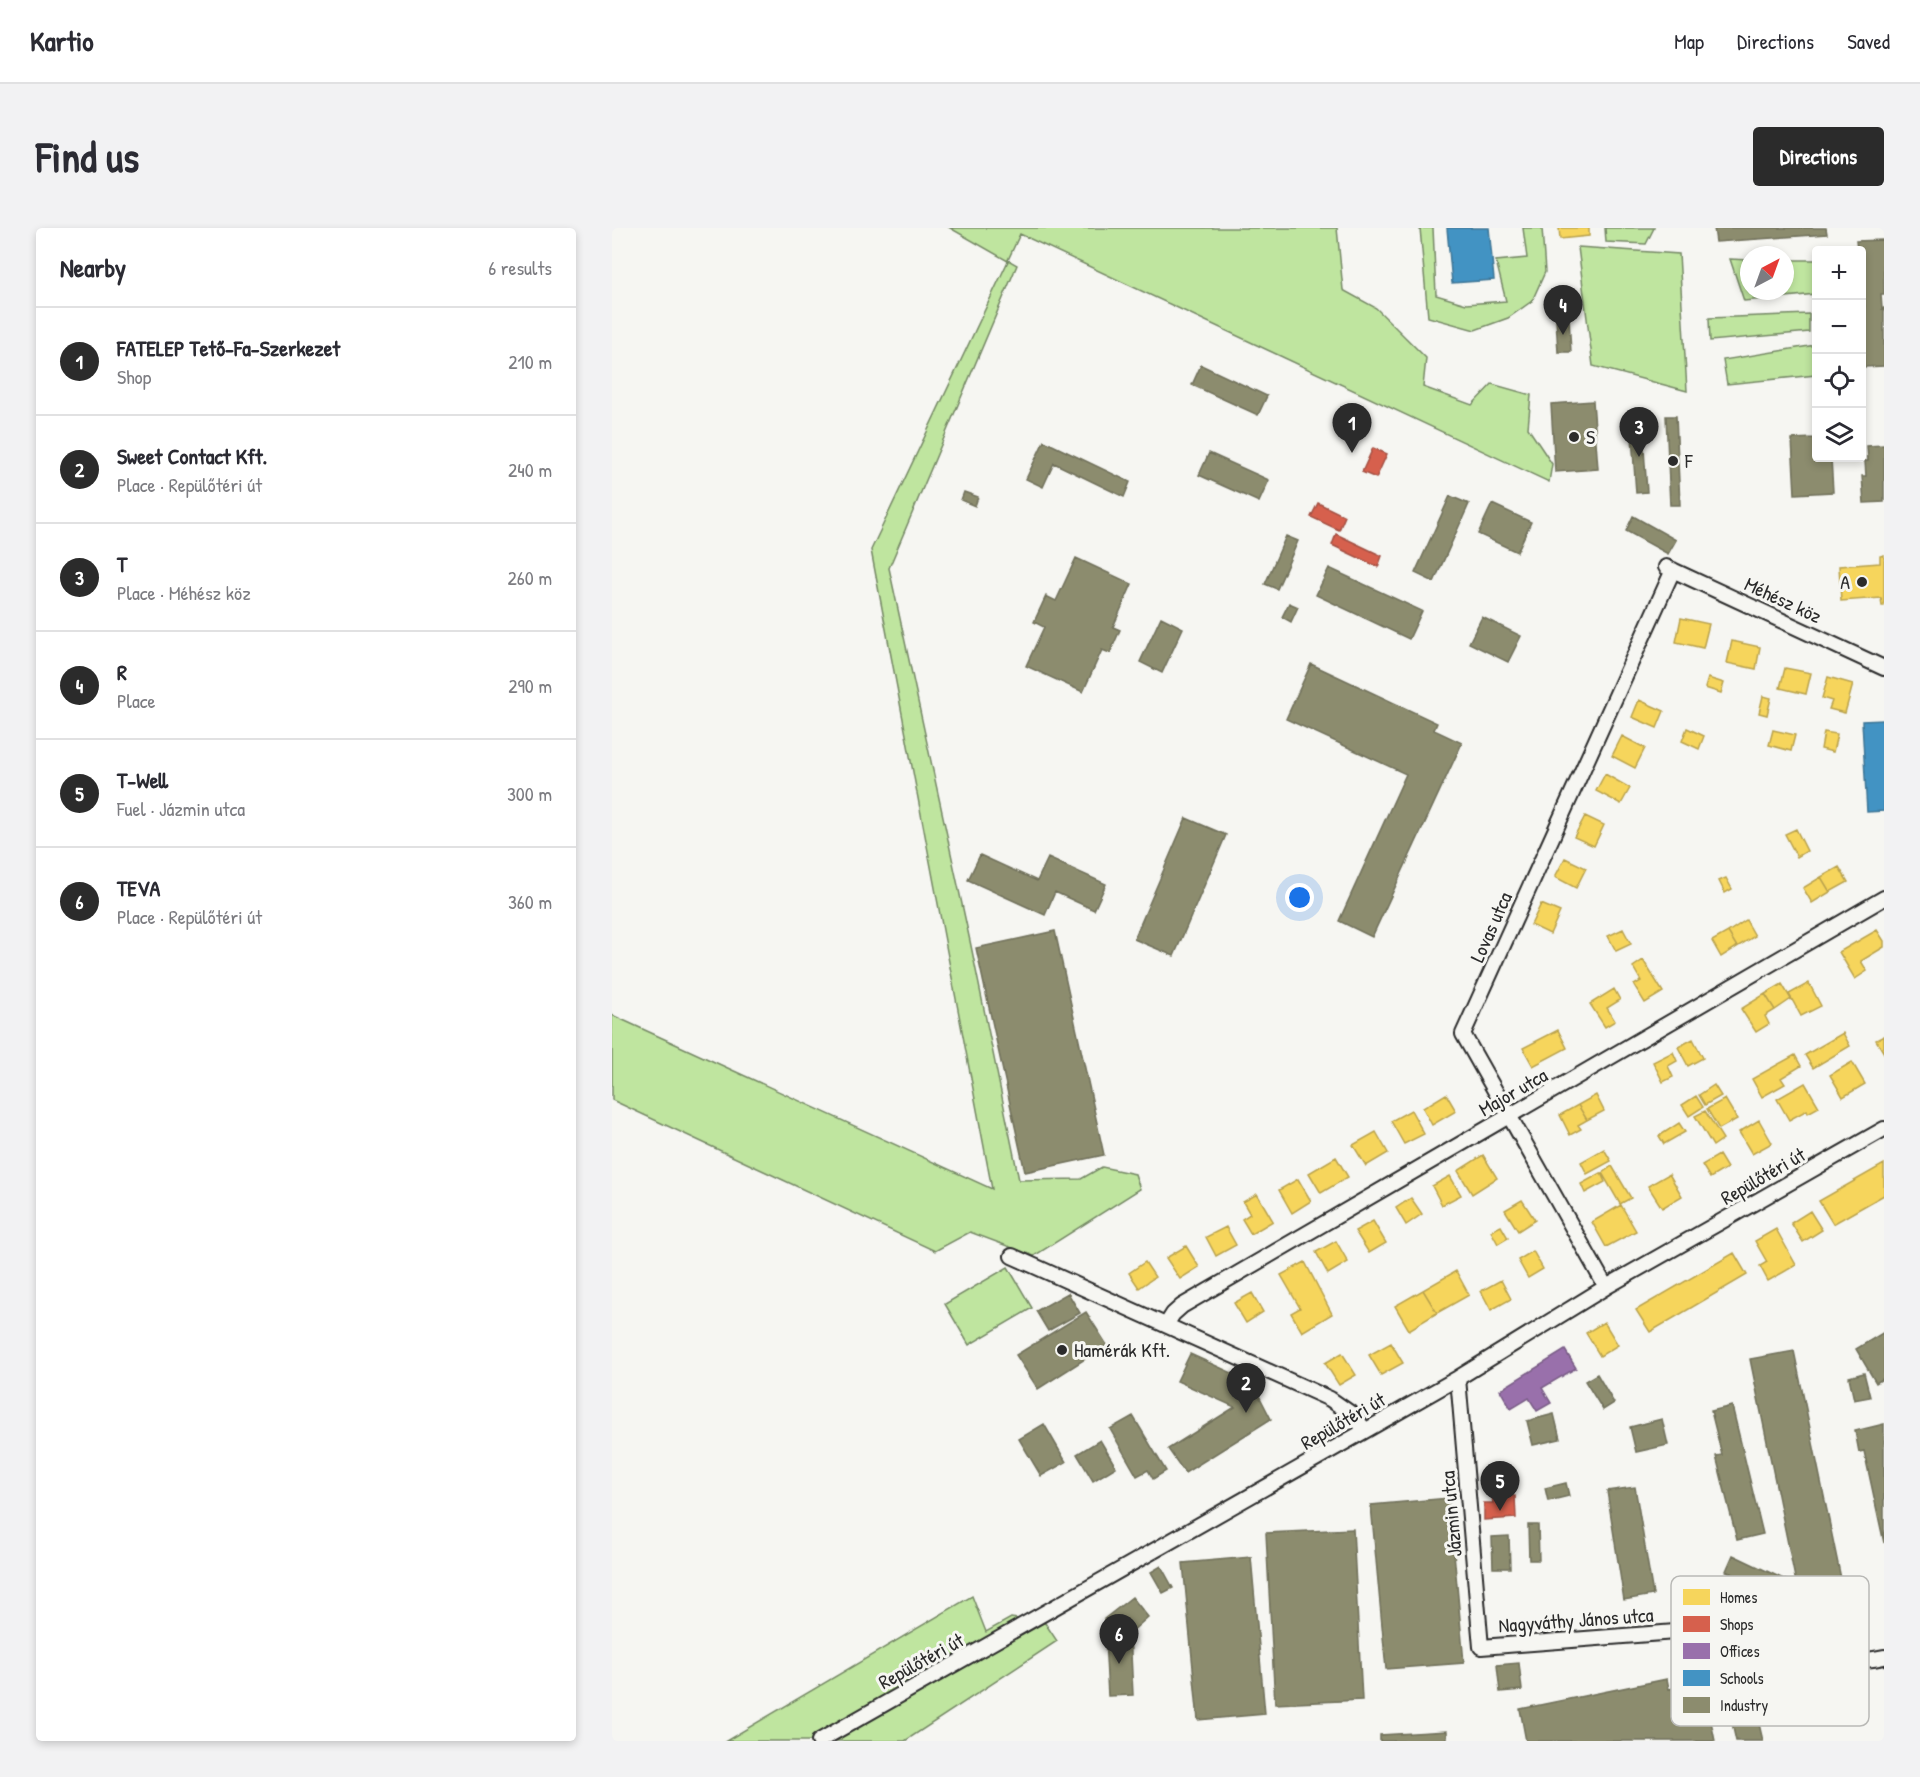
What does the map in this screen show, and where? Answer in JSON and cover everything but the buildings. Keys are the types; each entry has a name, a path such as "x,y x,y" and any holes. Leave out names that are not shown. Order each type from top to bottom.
{"street":[{"name":"Méhész köz","path":"1670,569 1884,668"},
{"name":"Lovas utca","path":"1606,1287 1463,1034 1670,569"},
{"name":"Major utca","path":"1166,1325 1182,1306 1884,898"},
{"name":"Repülőtéri út","path":"819,1741 1458,1378 1606,1287 1884,1129"},
{"path":"1012,1256 1330,1399 1353,1415 1365,1430"},
{"name":"Jázmin utca","path":"1458,1378 1481,1647"},
{"name":"Nagyváthy János utca","path":"1481,1647 1671,1632"},
{"name":"Nagyváthy János utca","path":"1869,1659 1884,1657"}],"green space":[{"path":"950,228 1337,228 1343,290 1376,308 1426,358 1423,387 1472,405 1492,384 1531,395 1528,428 1552,464 1549,482 1020,234 1008,260 1017,265 889,568 1019,1180 1081,1179 1102,1167 1135,1174 1140,1189 1034,1256 970,1232 935,1251 612,1100 612,1015 992,1189 871,550 1008,261"},
{"path":"1420,228 1433,228 1436,295 1466,304 1506,301 1496,261 1527,258 1523,228 1542,228 1545,272 1532,301 1508,318 1475,330 1428,317"},
{"path":"1605,228 1654,228 1646,244 1606,242"},
{"path":"1578,247 1679,254 1687,391 1593,366"},
{"path":"1730,259 1740,260 1740,289"},
{"path":"1794,260 1812,260 1812,294 1794,296"},
{"path":"1809,314 1809,332 1710,341 1709,318"},
{"path":"1812,346 1812,375 1727,384 1723,360"},
{"path":"1008,1267 1032,1308 969,1345 945,1304"},
{"path":"972,1596 986,1632 1011,1618 1045,1623 1057,1641 905,1741 726,1741"}],"place":[{"name":"R","path":"1563,335"},
{"name":"S","path":"1574,437"},
{"name":"FATELEP Tető-Fa-Szerkezet","path":"1352,453"},
{"name":"T","path":"1639,457"},
{"name":"F","path":"1673,461"},
{"name":"A","path":"1862,582"},
{"name":"Hamérák Kft.","path":"1062,1350"},
{"name":"Sweet Contact Kft.","path":"1246,1413"},
{"name":"T-Well","path":"1500,1511"},
{"name":"TEVA","path":"1119,1664"}]}
